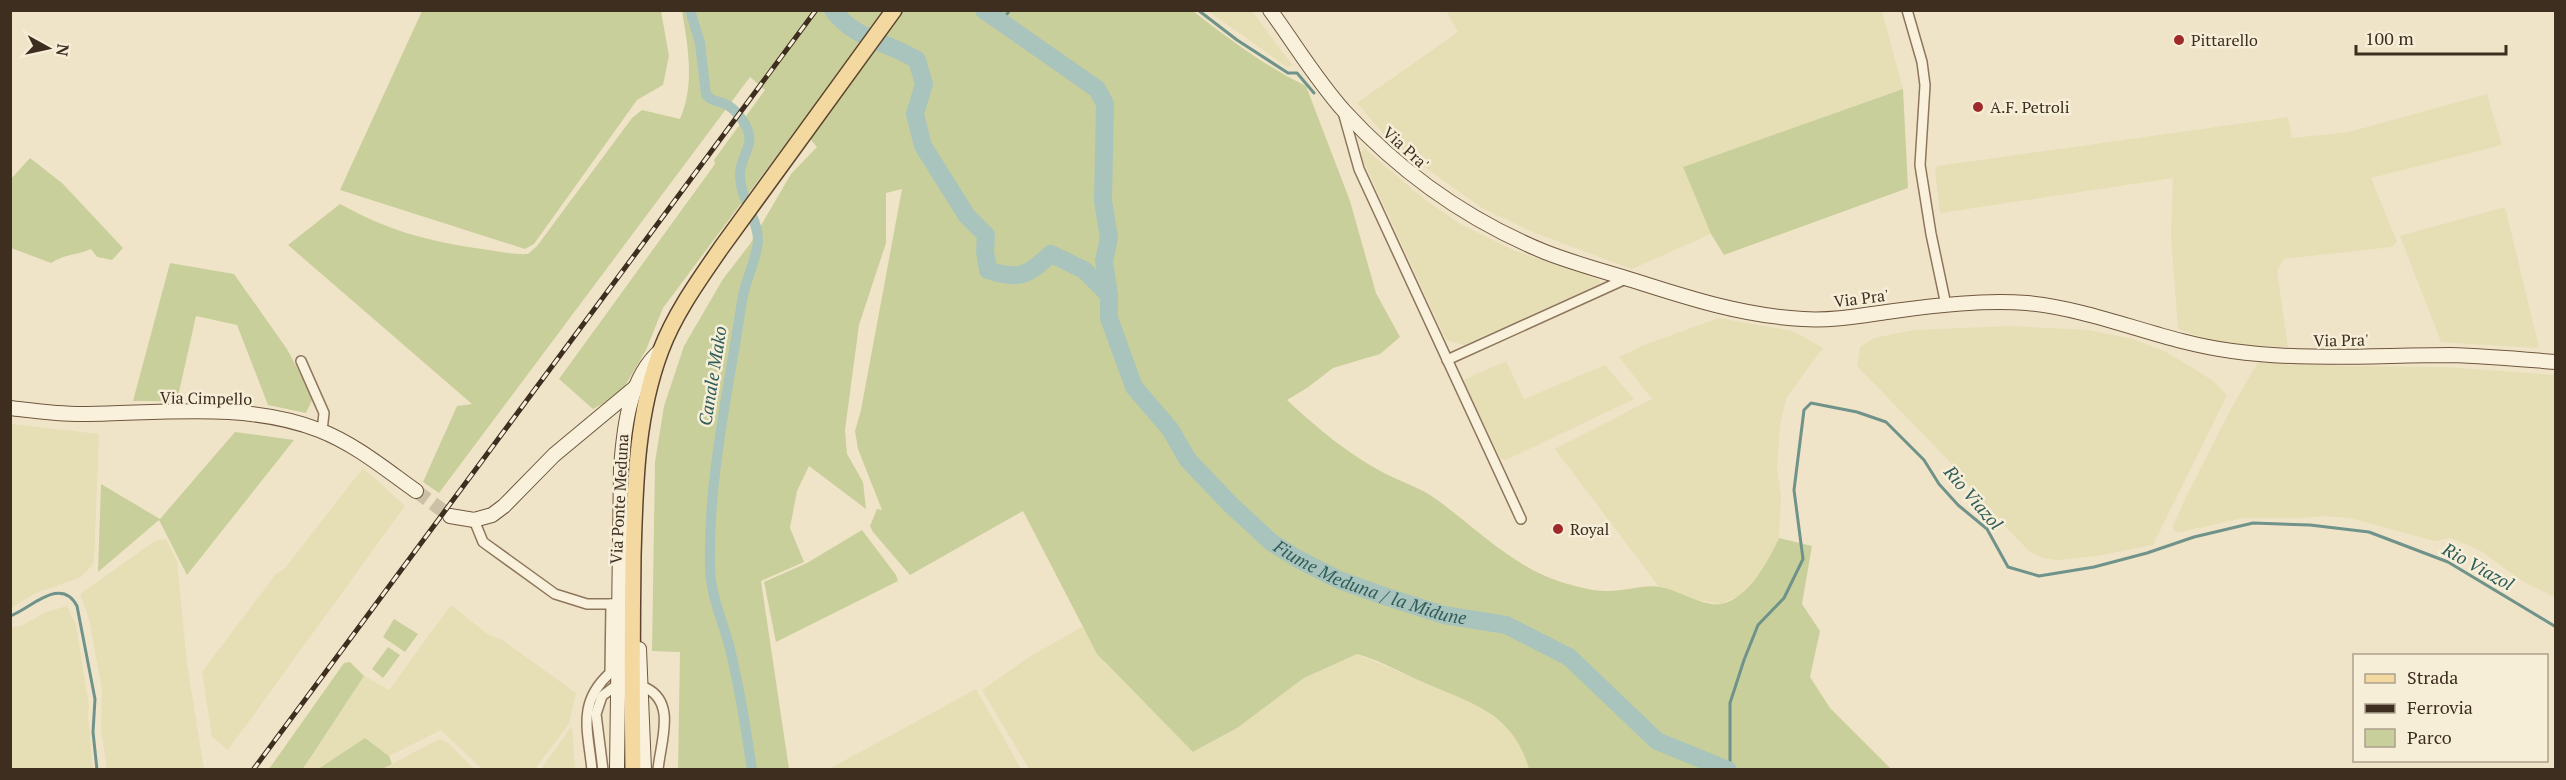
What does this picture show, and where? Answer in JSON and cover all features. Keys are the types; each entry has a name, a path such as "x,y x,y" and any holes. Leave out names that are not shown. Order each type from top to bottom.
{"main road":[{"name":"Via Ponte Meduna","path":"633,770 632,617 635,485 639,436 648,390 662,350 695,285 894,10"}],"street":[{"name":"Via Pra'","path":"1270,10 1343,109 1407,172 1467,215 1547,253 1737,310 1805,319 1841,318 1993,301 2073,310 2117,321 2173,340 2256,354 2297,357 2453,355 2556,362"},
{"path":"1907,10 1922,62 1925,85 1920,165 1946,305"},
{"path":"1343,109 1359,169 1521,519"},
{"path":"1448,360 1628,279"},
{"name":"Via Ponte Meduna","path":"592,770 586,716 589,698 599,682 609,673 615,604 623,431 637,386 649,360 662,350"},
{"path":"301,361 324,413 322,431"},
{"path":"450,516 474,520 492,514 504,506 554,455 637,386"},
{"name":"Via Cimpello","path":"11,408 78,414 242,412 277,418 322,431 356,449 416,491"},
{"path":"592,424 612,424 623,431"},
{"path":"474,520 483,542 555,594 587,604 615,604"},
{"name":"Via Ponte Meduna","path":"615,604 617,770"},
{"name":"Via Ponte Meduna","path":"632,617 639,641 644,770"},
{"path":"603,770 596,714 602,696 614,687"},
{"path":"646,688 659,698 664,710 664,731 658,770"}],"shaded area":[{"path":"1446,10 1882,11 1903,89 1683,167 1711,234 1632,269 1530,231 1482,208 1392,144 1357,103 1458,32"},
{"path":"1208,11 1252,11 1292,65 1287,67"},
{"path":"2487,94 2502,145 2371,178 2397,242 2392,247 2284,259 2277,271 2288,347 2256,346 2210,340 2178,329 2171,235 2173,178 1940,213 1935,170 1937,166 2288,117 2292,138 2349,132"},
{"path":"1364,148 1424,199 1460,224 1513,250 1600,280 1599,284 1464,345 1446,340 1360,154"},
{"path":"2505,207 2539,347 2441,342 2400,236"},
{"path":"1718,318 1793,331 1823,348 1786,398 1780,427 1777,468 1781,496 1779,538 1766,566 1740,595 1721,604 1697,600 1659,587 1555,449 1652,399 1619,357 1642,346"},
{"path":"2010,326 2088,330 2133,339 2166,352 2212,380 2227,395 2153,545 2096,556 2058,560 2043,558 2029,551 1977,498 1949,461 1857,366 1860,347 1874,338 1914,330"},
{"path":"1506,361 1524,399 1605,365 1634,399 1506,460 1500,458 1463,380"},
{"path":"2258,362 2446,367 2555,375 2555,597 2522,581 2481,551 2451,538 2434,541 2350,518 2325,516 2243,518 2181,532 2174,531 2173,526 2187,495"},
{"path":"11,424 99,434 94,563 81,577 34,594 11,608"},
{"path":"363,468 405,506 228,750 212,737 202,672 275,575 285,568"},
{"path":"166,539 177,561 187,664 204,769 107,769 101,730 102,690 89,619 80,594 155,541"},
{"path":"451,605 486,633 502,640 576,693 569,724 535,769 482,769 441,730 389,756 365,738 318,769 303,770 364,676 389,690"},
{"path":"67,606 76,625 89,706 93,769 11,769 11,628 23,625 46,612"},
{"path":"1082,627 1105,663 1194,752 1237,728 1304,678 1357,654 1481,706 1514,734 1524,751 1529,769 1029,769 982,690 1029,657"},
{"path":"976,689 1021,769 829,769"},
{"path":"572,726 575,769 541,769"},
{"path":"440,739 447,742 474,769 382,769"}],"green space":[{"path":"422,11 661,11 669,56 663,85 637,100 534,244 525,249 340,190"},
{"path":"682,11 1193,11 1262,61 1306,86 1350,201 1376,293 1400,337 1380,354 1333,368 1287,400 1358,458 1430,495 1508,555 1542,575 1561,582 1606,591 1647,586 1660,587 1699,601 1721,604 1731,601 1749,587 1770,557 1779,538 1812,546 1802,604 1820,631 1810,677 1830,708 1891,769 1529,769 1513,735 1489,713 1459,697 1357,654 1304,678 1237,728 1193,752 1097,654 1023,511 910,575 873,532 870,526 877,509 882,510 858,449 855,431 861,410 902,189 886,193 886,243 859,325 845,430 847,454 863,482 866,509 809,466 797,491 790,528 804,562 761,581 789,769 678,769 680,652 652,651 655,462 664,406 684,346 723,279 750,244 791,174 817,147 799,126 663,308 646,350 625,386 606,402 593,409 559,379 715,164 714,160 765,90 750,77 439,493 423,482 457,406 472,404 288,245 340,204 409,234 462,246 528,254 537,246 632,118 642,110 680,119 685,106 689,79"},
{"path":"1903,89 1908,188 1724,255 1711,234 1683,167"},
{"path":"30,158 62,183 123,248 112,260 97,257 91,249 51,263 11,248 11,179"},
{"path":"170,263 234,274 287,349 313,398 306,413 268,405 237,325 196,316 177,401 133,401"},
{"path":"235,432 294,440 187,575 159,520 98,572 101,484 160,519"},
{"path":"862,530 896,575 898,581 776,642 764,582 807,563"},
{"path":"394,619 418,634 405,652 383,637"},
{"path":"388,647 400,655 383,678 372,669"},
{"path":"350,662 364,676 303,769 269,769 344,663"},
{"path":"365,738 389,756 392,764 382,769 318,769"}],"waterway":[{"name":"Canale Mako","path":"690,10 700,43 706,95 732,109 748,131 749,142 740,175 758,240 756,255 744,293 726,400 712,499 710,533 712,587 734,664 752,770"},
{"name":"Fiume Meduna / la Midune","path":"833,10 841,20 861,34 917,60 924,84 915,114 923,146 967,216 986,235 985,251 988,270 1008,275 1022,274 1036,267 1051,254 1084,270 1109,295 1109,318 1134,387 1170,429 1188,460 1271,542 1339,580 1387,597 1444,615 1506,625 1569,657 1657,741 1728,770"},
{"name":"Fiume Meduna / la Midune","path":"984,10 1097,89 1105,104 1103,201 1109,238 1104,261 1109,295"},
{"path":"1000,23 1010,10"},
{"path":"1198,10 1237,40 1288,73 1297,73 1314,93"},
{"name":"Rio Viazol","path":"1730,770 1730,703 1744,660 1758,625 1784,598 1803,559 1794,490 1804,410 1811,403 1857,412 1886,422 1924,460 1939,484 1958,505 1987,529 2008,567 2039,576 2094,567 2147,553 2194,537 2253,523 2310,525 2369,532 2448,562 2556,627"},
{"path":"10,616 54,594 70,597 77,606 95,699 93,732 97,770"}],"tunnel":[{"path":"416,491 450,516"}],"railway":[{"path":"253,770 816,10"}],"place":[{"name":"Pittarello","path":"2179,40"},
{"name":"A.F. Petroli","path":"1978,107"},
{"name":"Royal","path":"1558,529"}]}
